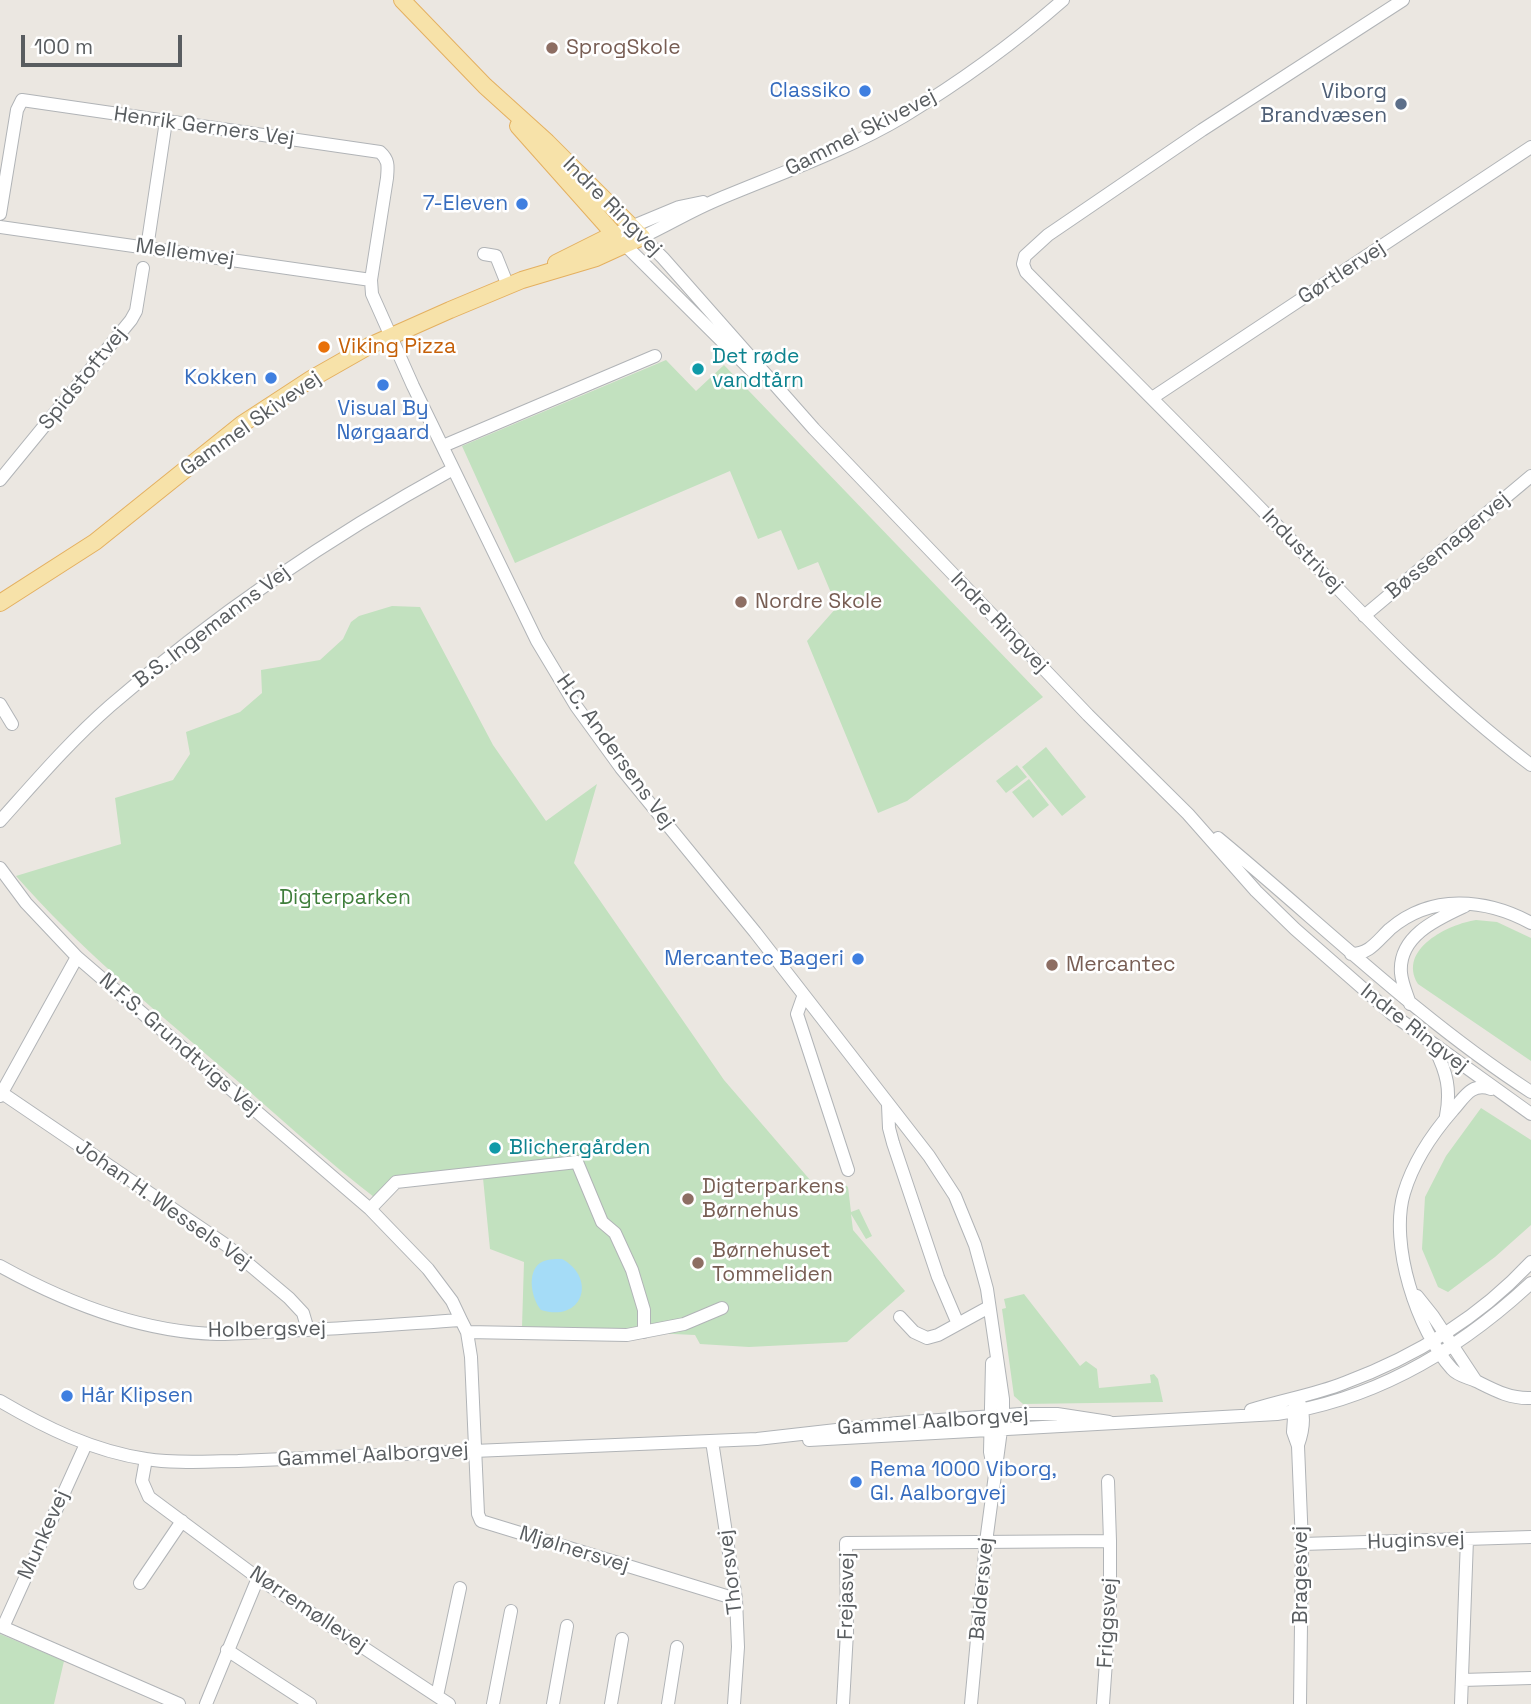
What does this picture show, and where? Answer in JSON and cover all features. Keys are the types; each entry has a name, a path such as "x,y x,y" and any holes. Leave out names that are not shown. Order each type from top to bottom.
{"main road":[{"name":"Indre Ringvej","path":"402,0 485,86 547,142 636,232"},
{"name":"Indre Ringvej","path":"485,86 547,161 619,239"},
{"name":"Gammel Skivevej","path":"0,603 95,542 277,400 391,337 636,232"}],"street":[{"name":"Gammel Skivevej","path":"636,232 679,206 717,200 819,158 902,117 962,79 1063,0"},
{"name":"Industrivej","path":"1403,0 1048,235 1025,256 1023,264 1026,272 1091,335 1364,616 1428,678 1531,765"},
{"name":"Henrik Gerners Vej","path":"0,215 17,110 22,100 380,152 386,157 388,165 371,279"},
{"path":"147,248 166,121"},
{"name":"Gørtlervej","path":"1152,398 1531,147"},
{"name":"Mellemvej","path":"0,227 371,279"},
{"name":"Indre Ringvej","path":"636,232 663,258 814,429 1088,715 1188,814 1256,891 1392,1014 1494,1090 1531,1114"},
{"name":"Indre Ringvej","path":"619,239 703,324 814,429"},
{"path":"484,254 496,257 515,283"},
{"name":"Spidstoftvej","path":"0,480 131,320 136,311 143,268"},
{"name":"H.C. Andersens Vej","path":"371,279 375,302 453,468 537,641 576,706 621,768 755,932 929,1156 955,1196 975,1245 989,1307 1002,1389 996,1430"},
{"path":"443,446 655,356"},
{"name":"B.S. Ingemanns Vej","path":"0,821 47,768 108,708 201,632 297,562 453,468"},
{"name":"Bøssemagervej","path":"1364,616 1531,476"},
{"path":"0,704 12,724"},
{"name":"Indre Ringvej","path":"1188,814 1267,878 1410,1005 1531,1092"},
{"name":"N.F.S. Grundtvigs Vej","path":"0,868 26,904 77,957 370,1209 428,1269 452,1301 464,1326 471,1357 476,1451"},
{"path":"1351,954 1366,952 1414,912 1439,904 1496,908 1531,923"},
{"path":"1410,1005 1400,970 1405,949 1420,931 1466,905"},
{"path":"1,1094 77,957"},
{"path":"803,997 797,1014 848,1170"},
{"path":"1434,1046 1448,1080 1450,1098 1445,1119"},
{"path":"1494,1090 1486,1087 1472,1088 1445,1119 1415,1165 1404,1194 1399,1218 1400,1248 1420,1321 1440,1354 1458,1374 1502,1394 1531,1398"},
{"name":"Johan H. Wessels Vej","path":"1,1094 226,1245 289,1298 303,1313 309,1330"},
{"path":"888,1105 889,1128 938,1277 958,1324"},
{"path":"370,1209 396,1182 577,1162 602,1222 615,1233 632,1270 643,1310 644,1332"},
{"name":"Gammel Aalborgvej","path":"1237,1414 1342,1384 1383,1367 1445,1333 1499,1294 1531,1262"},
{"name":"Holbergsvej","path":"0,1266 41,1289 100,1312 160,1326 215,1334 464,1326"},
{"name":"Gammel Aalborgvej","path":"757,1438 796,1440 996,1430 1298,1410 1347,1398 1440,1354 1493,1316 1531,1283"},
{"path":"1412,1290 1445,1333 1476,1381"},
{"path":"900,1317 915,1332 927,1338 938,1335 989,1307"},
{"path":"464,1326 627,1335 684,1324 722,1308"},
{"name":"Bragesvej","path":"1297,1396 1298,1410 1293,1432 1298,1446 1302,1544 1300,1704"},
{"name":"Gammel Aalborgvej","path":"0,1401 44,1427 86,1444 146,1459 238,1461 712,1441 997,1416 1057,1414 1109,1422"},
{"name":"Baldersvej","path":"971,1704 996,1430"},
{"name":"Thorsvej","path":"712,1441 736,1599 738,1647 734,1704"},
{"name":"Munkevej","path":"1,1626 86,1444"},
{"name":"Mjølnersvej","path":"476,1451 478,1514 485,1524 736,1599"},
{"name":"Nørremøllevej","path":"146,1459 142,1481 149,1497 258,1577 449,1704"},
{"name":"Friggsvej","path":"1103,1704 1110,1605 1108,1481"},
{"path":"140,1583 182,1521"},
{"name":"Huginsvej","path":"1302,1544 1531,1537"},
{"path":"1461,1704 1467,1539"},
{"path":"986,1542 1111,1541"},
{"name":"Frejasvej","path":"843,1704 847,1632 846,1543 986,1542"},
{"path":"206,1704 258,1577"},
{"path":"437,1696 460,1588"},
{"path":"493,1704 511,1611"},
{"path":"1,1626 179,1704"},
{"path":"553,1704 567,1626"},
{"path":"611,1704 622,1639"},
{"path":"668,1704 677,1647"},
{"path":"227,1650 310,1704"},
{"path":"1462,1680 1531,1678"}],"green space":[{"path":"666,360 696,391 724,365 1043,697 907,801 878,813 807,641 837,607 818,562 798,570 781,530 758,539 730,471 515,563 462,446"},
{"name":"Digterparken","path":"392,606 420,607 493,745 546,821 597,784 574,863 724,1080 817,1188 840,1181 848,1187 851,1212 859,1209 872,1236 866,1239 851,1214 853,1230 905,1291 847,1342 749,1347 700,1344 695,1335 522,1327 524,1262 490,1249 483,1178 401,1185 383,1204 321,1154 115,975 64,927 16,876 121,844 115,798 173,780 190,754 186,732 240,712 262,693 261,670 320,660 343,639 351,622 359,616"},
{"path":"1046,747 1086,797 1062,816 1022,767"},
{"path":"1017,765 1027,777 1006,793 996,781"},
{"path":"1029,779 1049,805 1033,818 1012,792"},
{"path":"1476,920 1497,922 1531,938 1531,1061 1418,984 1413,971 1414,960 1420,949 1440,933"},
{"path":"1481,1108 1531,1140 1531,1225 1495,1257 1448,1292 1438,1287 1422,1249 1425,1197 1446,1156"},
{"path":"1024,1294 1080,1366 1086,1361 1097,1369 1099,1388 1151,1383 1150,1375 1154,1374 1158,1379 1163,1402 1023,1404 1014,1396 1002,1309 1006,1308 1004,1299"},
{"path":"0,1634 64,1661 54,1704 0,1704"}],"water":[{"path":"562,1259 573,1267 579,1277 582,1287 580,1296 575,1305 567,1310 541,1310 533,1293 533,1273 542,1262"}],"place":[{"name":"SprogSkole","path":"552,48"},
{"name":"Classiko","path":"865,91"},
{"name":"Viborg Brandvæsen","path":"1401,104"},
{"name":"7-Eleven","path":"522,204"},
{"name":"Viking Pizza","path":"324,347"},
{"name":"Det røde vandtårn","path":"698,369"},
{"name":"Kokken","path":"271,378"},
{"name":"Visual By Nørgaard","path":"383,385"},
{"name":"Nordre Skole","path":"741,602"},
{"name":"Mercantec Bageri","path":"858,959"},
{"name":"Mercantec","path":"1052,965"},
{"name":"Blichergården","path":"495,1148"},
{"name":"Digterparkens Børnehus","path":"688,1199"},
{"name":"Børnehuset Tommeliden","path":"698,1263"},
{"name":"Hår Klipsen","path":"67,1396"},
{"name":"Rema 1000 Viborg, Gl. Aalborgvej","path":"856,1482"}]}
